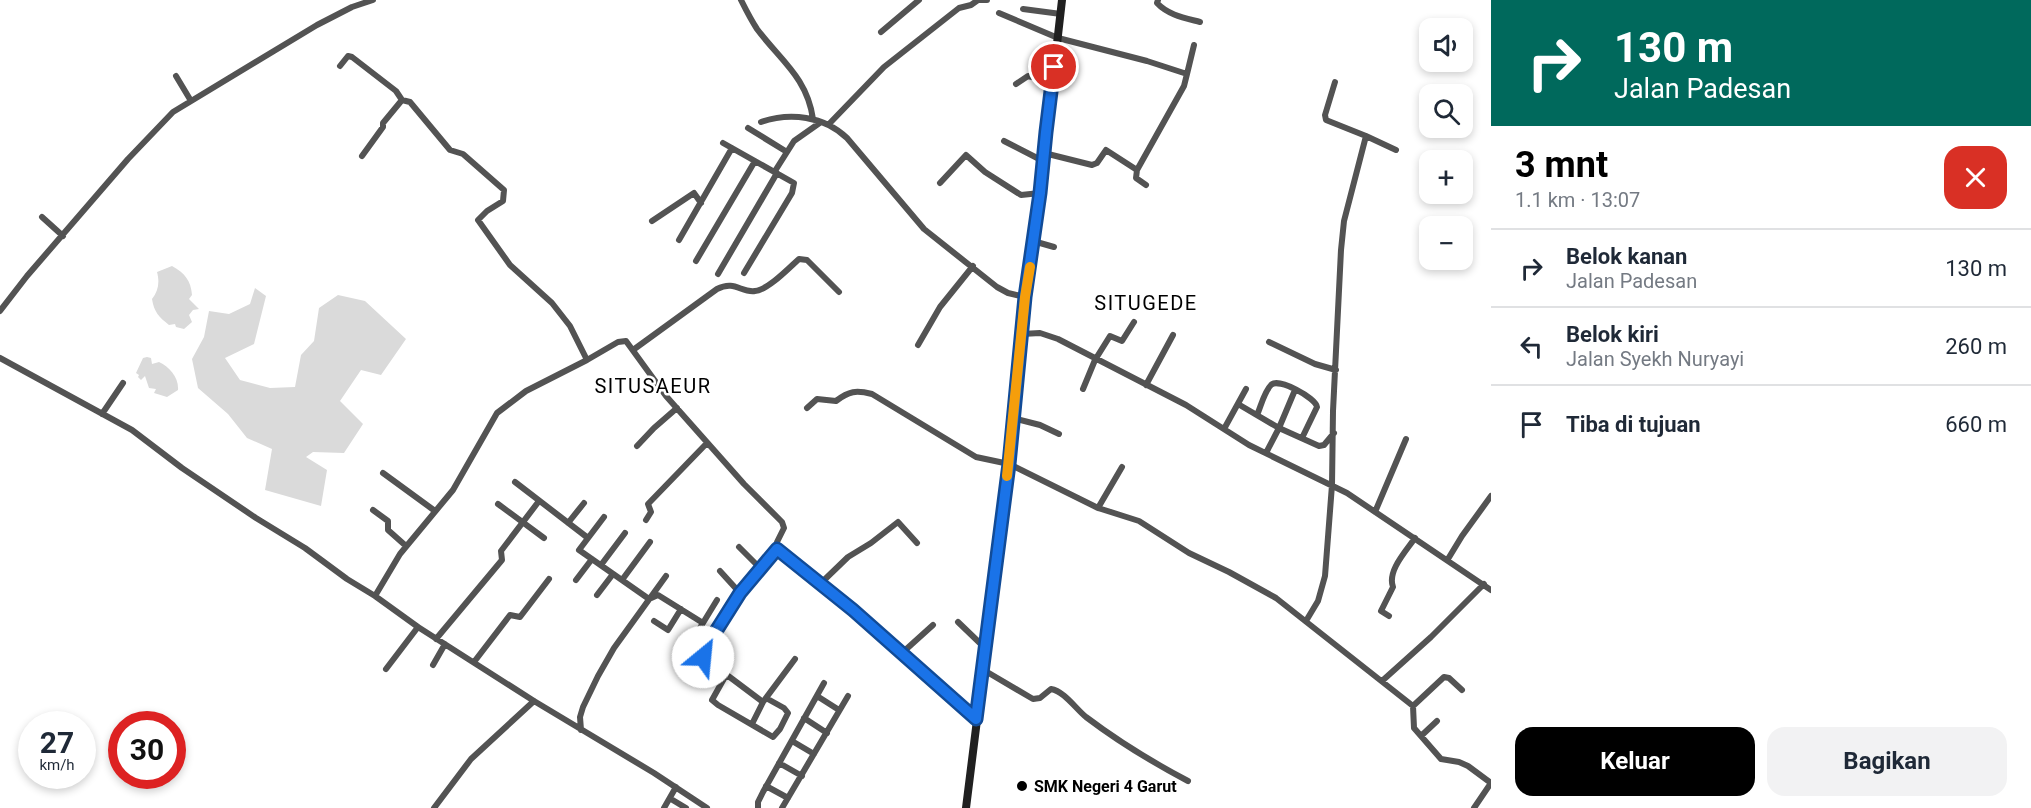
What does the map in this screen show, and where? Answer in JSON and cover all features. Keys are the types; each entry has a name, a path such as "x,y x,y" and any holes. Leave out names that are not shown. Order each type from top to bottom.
{"main road":[{"path":"966,808 1009,464 1025,297 1040,193 1062,0"}],"street":[{"path":"0,311 173,112 325,21 352,7 373,0"},
{"path":"741,0 758,29 779,52 802,85 811,104 813,119"},
{"path":"881,32 919,0"},
{"path":"829,124 884,67 959,8 979,0 987,0"},
{"path":"1158,0 1157,3 1161,8 1172,14 1200,22"},
{"path":"1023,9 1061,14"},
{"path":"1029,26 1033,10"},
{"path":"999,13 1058,38 1187,74"},
{"path":"1146,185 1136,178 1137,170 1184,86 1194,45"},
{"path":"340,66 348,56 352,57 396,91 402,100 410,102 450,150 463,154 505,191 503,201 478,220 510,265 552,303 570,326 587,360"},
{"path":"176,76 191,101"},
{"path":"1016,84 1028,76 1052,82"},
{"path":"1335,82 1325,115 1326,120 1396,150"},
{"path":"362,156 383,127 383,123 402,100"},
{"path":"761,123 774,118 786,117 813,119 829,124 847,138 924,229 1002,290 1025,297"},
{"path":"718,274 794,141 821,122"},
{"path":"748,128 788,152"},
{"path":"1306,621 1318,601 1325,576 1332,485 1341,250 1344,221 1366,136"},
{"path":"1004,141 1043,157 1092,165 1097,163 1106,150 1137,170"},
{"path":"723,143 794,183 792,193 744,273"},
{"path":"679,240 732,148"},
{"path":"940,183 966,155 984,172 1021,195 1040,193"},
{"path":"696,261 755,161"},
{"path":"652,220 694,193 701,203"},
{"path":"42,217 63,236"},
{"path":"1034,241 1054,247"},
{"path":"633,350 717,289 728,285 752,291 760,290 799,259 807,260 839,292"},
{"path":"918,345 940,307 973,266"},
{"path":"1083,389 1095,360 1110,336 1122,341 1134,322"},
{"path":"1022,334 1046,334 1186,405 1266,453 1332,485 1491,590"},
{"path":"1146,385 1173,335"},
{"path":"375,596 391,566 453,490 493,417 501,408 526,391 621,341 626,341 657,384 707,443 784,525 776,544 777,549 902,653 976,719"},
{"path":"1269,342 1315,364 1336,370"},
{"path":"0,358 140,435 219,493 305,548 436,639 676,787 697,805 707,808"},
{"path":"1257,415 1271,384 1280,382 1310,397 1317,404 1302,438"},
{"path":"102,414 123,383"},
{"path":"1224,429 1246,389"},
{"path":"807,408 817,399 836,401 858,390 872,394 976,457 1009,464 1098,508 1139,521 1189,553 1276,598 1413,706"},
{"path":"1266,453 1295,390"},
{"path":"1238,404 1279,428 1321,447 1334,433"},
{"path":"637,446 677,408"},
{"path":"1013,418 1040,424 1059,434"},
{"path":"1375,512 1406,438"},
{"path":"646,520 651,512 648,504 707,443"},
{"path":"1098,508 1122,467"},
{"path":"383,473 435,512"},
{"path":"515,482 588,538"},
{"path":"1448,560 1491,496"},
{"path":"436,639 502,560 501,551 539,501"},
{"path":"568,523 584,503"},
{"path":"498,504 544,538"},
{"path":"373,510 387,520 388,530 406,546"},
{"path":"604,517 579,550 649,599"},
{"path":"820,584 848,557 898,522 917,543"},
{"path":"601,565 625,533"},
{"path":"1389,616 1381,611 1393,587 1390,582 1399,561 1415,538"},
{"path":"622,580 650,542"},
{"path":"739,547 760,568"},
{"path":"726,675 712,700 773,737 788,714 784,708 765,700 726,675 704,659 703,653 740,593 777,549"},
{"path":"576,580 592,559"},
{"path":"720,571 740,593"},
{"path":"597,595 613,574"},
{"path":"581,730 580,717 583,706 598,676 614,648 666,576"},
{"path":"474,662 510,615 520,617 549,579"},
{"path":"1382,681 1431,637 1484,584"},
{"path":"649,599 658,595 703,623"},
{"path":"684,654 717,600"},
{"path":"654,621 668,630 681,609"},
{"path":"958,622 985,648"},
{"path":"902,653 933,625"},
{"path":"386,669 418,627"},
{"path":"433,665 445,644"},
{"path":"752,724 765,700 795,659"},
{"path":"982,669 1034,699 1040,698 1051,689 1058,691 1078,711 1111,737 1188,781"},
{"path":"1462,690 1449,678 1444,677 1413,706 1412,719 1414,728 1441,759 1468,766 1491,783 1474,808"},
{"path":"758,808 758,802 766,786 824,683"},
{"path":"817,696 839,711"},
{"path":"782,808 848,696"},
{"path":"434,808 471,759 534,701"},
{"path":"804,718 827,733"},
{"path":"1420,736 1437,722"},
{"path":"792,741 814,754"},
{"path":"779,763 802,776"},
{"path":"766,786 788,798"},
{"path":"664,808 676,787"},
{"path":"671,799 686,808"}],"shaded area":[{"path":"172,266 186,278 192,295 189,299 199,309 193,310 189,315 192,322 184,329 176,327 175,324 169,325 162,319 152,299 158,287 157,272"},
{"path":"255,288 266,296 254,344 225,358 240,380 270,388 295,387 301,355 314,341 319,308 338,295 365,301 406,339 381,375 361,370 340,401 363,424 344,453 313,452 306,457 327,470 321,506 265,490 272,449 247,438 228,414 198,388 192,359 204,337 209,311 229,314 250,304"},
{"path":"143,358 151,358 152,364 159,362 170,370 177,381 178,390 167,397 154,393 156,389 149,388 145,376 141,380 138,377 136,373"}],"slow traffic":[{"path":"1007,476 1030,267"}],"place":[{"name":"SMK Negeri 4 Garut","path":"1022,786"}],"district":[{"name":"SITUGEDE","path":"1146,303"},
{"name":"SITUSAEUR","path":"653,386"}],"route":[{"path":"703,657 706,647 740,593 777,549 853,610 976,719 1009,464 1025,297 1040,193 1054,67"}]}
